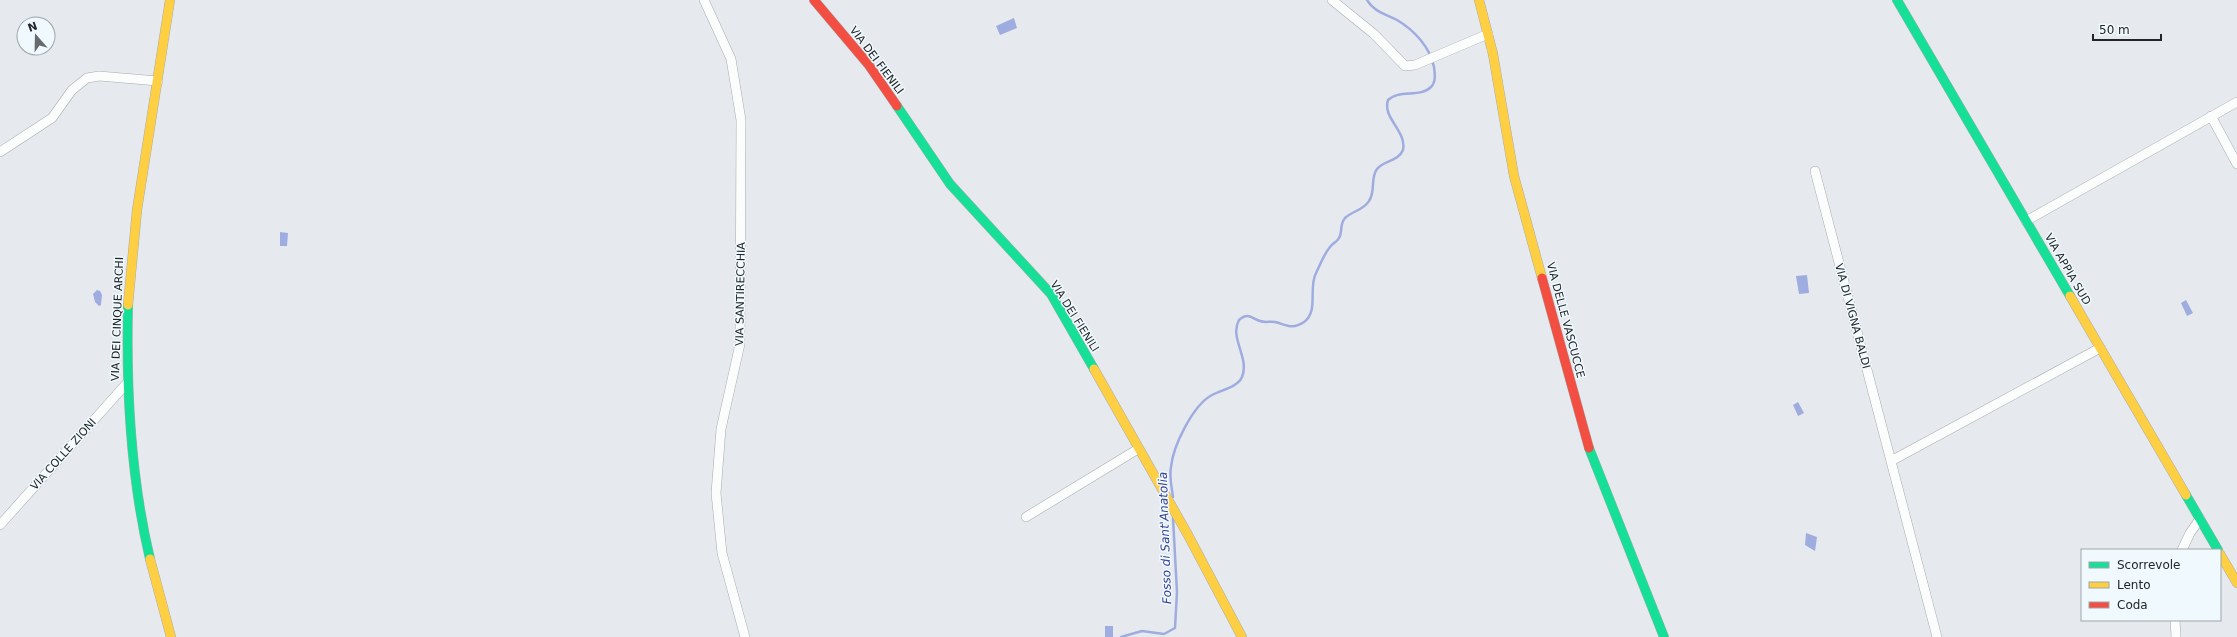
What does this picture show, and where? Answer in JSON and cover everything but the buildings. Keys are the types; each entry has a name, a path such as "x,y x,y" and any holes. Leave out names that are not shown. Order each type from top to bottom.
{"street":[{"name":"VIA DEI CINQUE ARCHI","path":"170,0 133,240 127,383 132,452 138,501 150,557 171,637"},
{"name":"VIA SANTIRECCHIA","path":"704,0 731,59 741,120 740,344 721,429 716,493 722,553 745,637"},
{"name":"VIA DEI FIENILI","path":"814,0 868,64 950,184 1051,294 1188,536 1242,637"},
{"path":"1332,0 1374,34 1402,64 1408,66 1488,34"},
{"name":"VIA DELLE VASCUCCE","path":"1479,0 1488,34 1514,176 1582,427 1596,467 1664,637"},
{"name":"VIA APPIA SUD","path":"1897,0 2217,549"},
{"path":"0,152 52,118 74,88 87,78 102,76 158,81"},
{"path":"2026,221 2237,102"},
{"path":"2211,116 2237,164"},
{"name":"VIA DI VIGNA BALDI","path":"1815,171 1937,637"},
{"path":"1891,461 2100,348"},
{"name":"VIA COLLE ZIONI","path":"0,525 127,383"},
{"path":"1026,517 1138,449"},
{"path":"2182,549 2190,533 2200,520"},
{"path":"2221,556 2237,582"},
{"path":"2175,621 2176,637"}],"water":[{"path":"1014,18 1017,28 1000,35 996,26"},
{"path":"280,232 288,233 287,246 280,246"},
{"path":"1807,275 1809,293 1799,294 1796,276"},
{"path":"97,290 100,291 102,295 101,305 99,306 95,302 93,294"},
{"path":"2186,300 2193,313 2187,316 2181,303"},
{"path":"1798,402 1804,413 1798,416 1793,405"},
{"path":"1806,533 1817,537 1815,551 1805,545"},
{"path":"1105,626 1113,626 1113,637 1105,637"}],"waterway":[{"name":"Fosso di Sant'Anatolia","path":"1173,497 1170,471 1176,448 1185,427 1205,400 1212,395 1233,386 1242,377 1244,363 1236,334 1239,320 1245,316 1250,316 1262,322 1275,322 1293,326 1304,322 1311,312 1313,285 1316,273 1326,253 1340,236 1343,221 1369,201 1372,193 1374,176 1377,169 1383,164 1398,157 1403,150 1402,137 1388,113 1388,100 1398,95 1421,92 1431,87 1434,83 1434,67 1425,46 1415,34 1403,24 1380,12 1367,0"},
{"name":"Fosso di Sant'Anatolia","path":"1121,637 1142,631 1164,634 1175,628 1177,592 1173,518"}],"traffic: fast":[{"path":"1897,0 2070,296"},
{"path":"897,106 950,184 1051,294 1094,369"},
{"path":"128,305 128,369 131,432 138,496 150,559"},
{"path":"1589,448 1664,637"},
{"path":"2186,495 2217,549"}],"traffic: slow":[{"path":"128,305 137,210 170,0"},
{"path":"1479,0 1493,54 1514,176 1542,278"},
{"path":"2070,296 2186,495"},
{"path":"1094,369 1188,535 1242,637"},
{"path":"2221,556 2237,583"},
{"path":"150,559 171,637"}],"traffic: jam":[{"path":"814,0 868,64 897,106"},
{"path":"1542,278 1589,448"}]}
